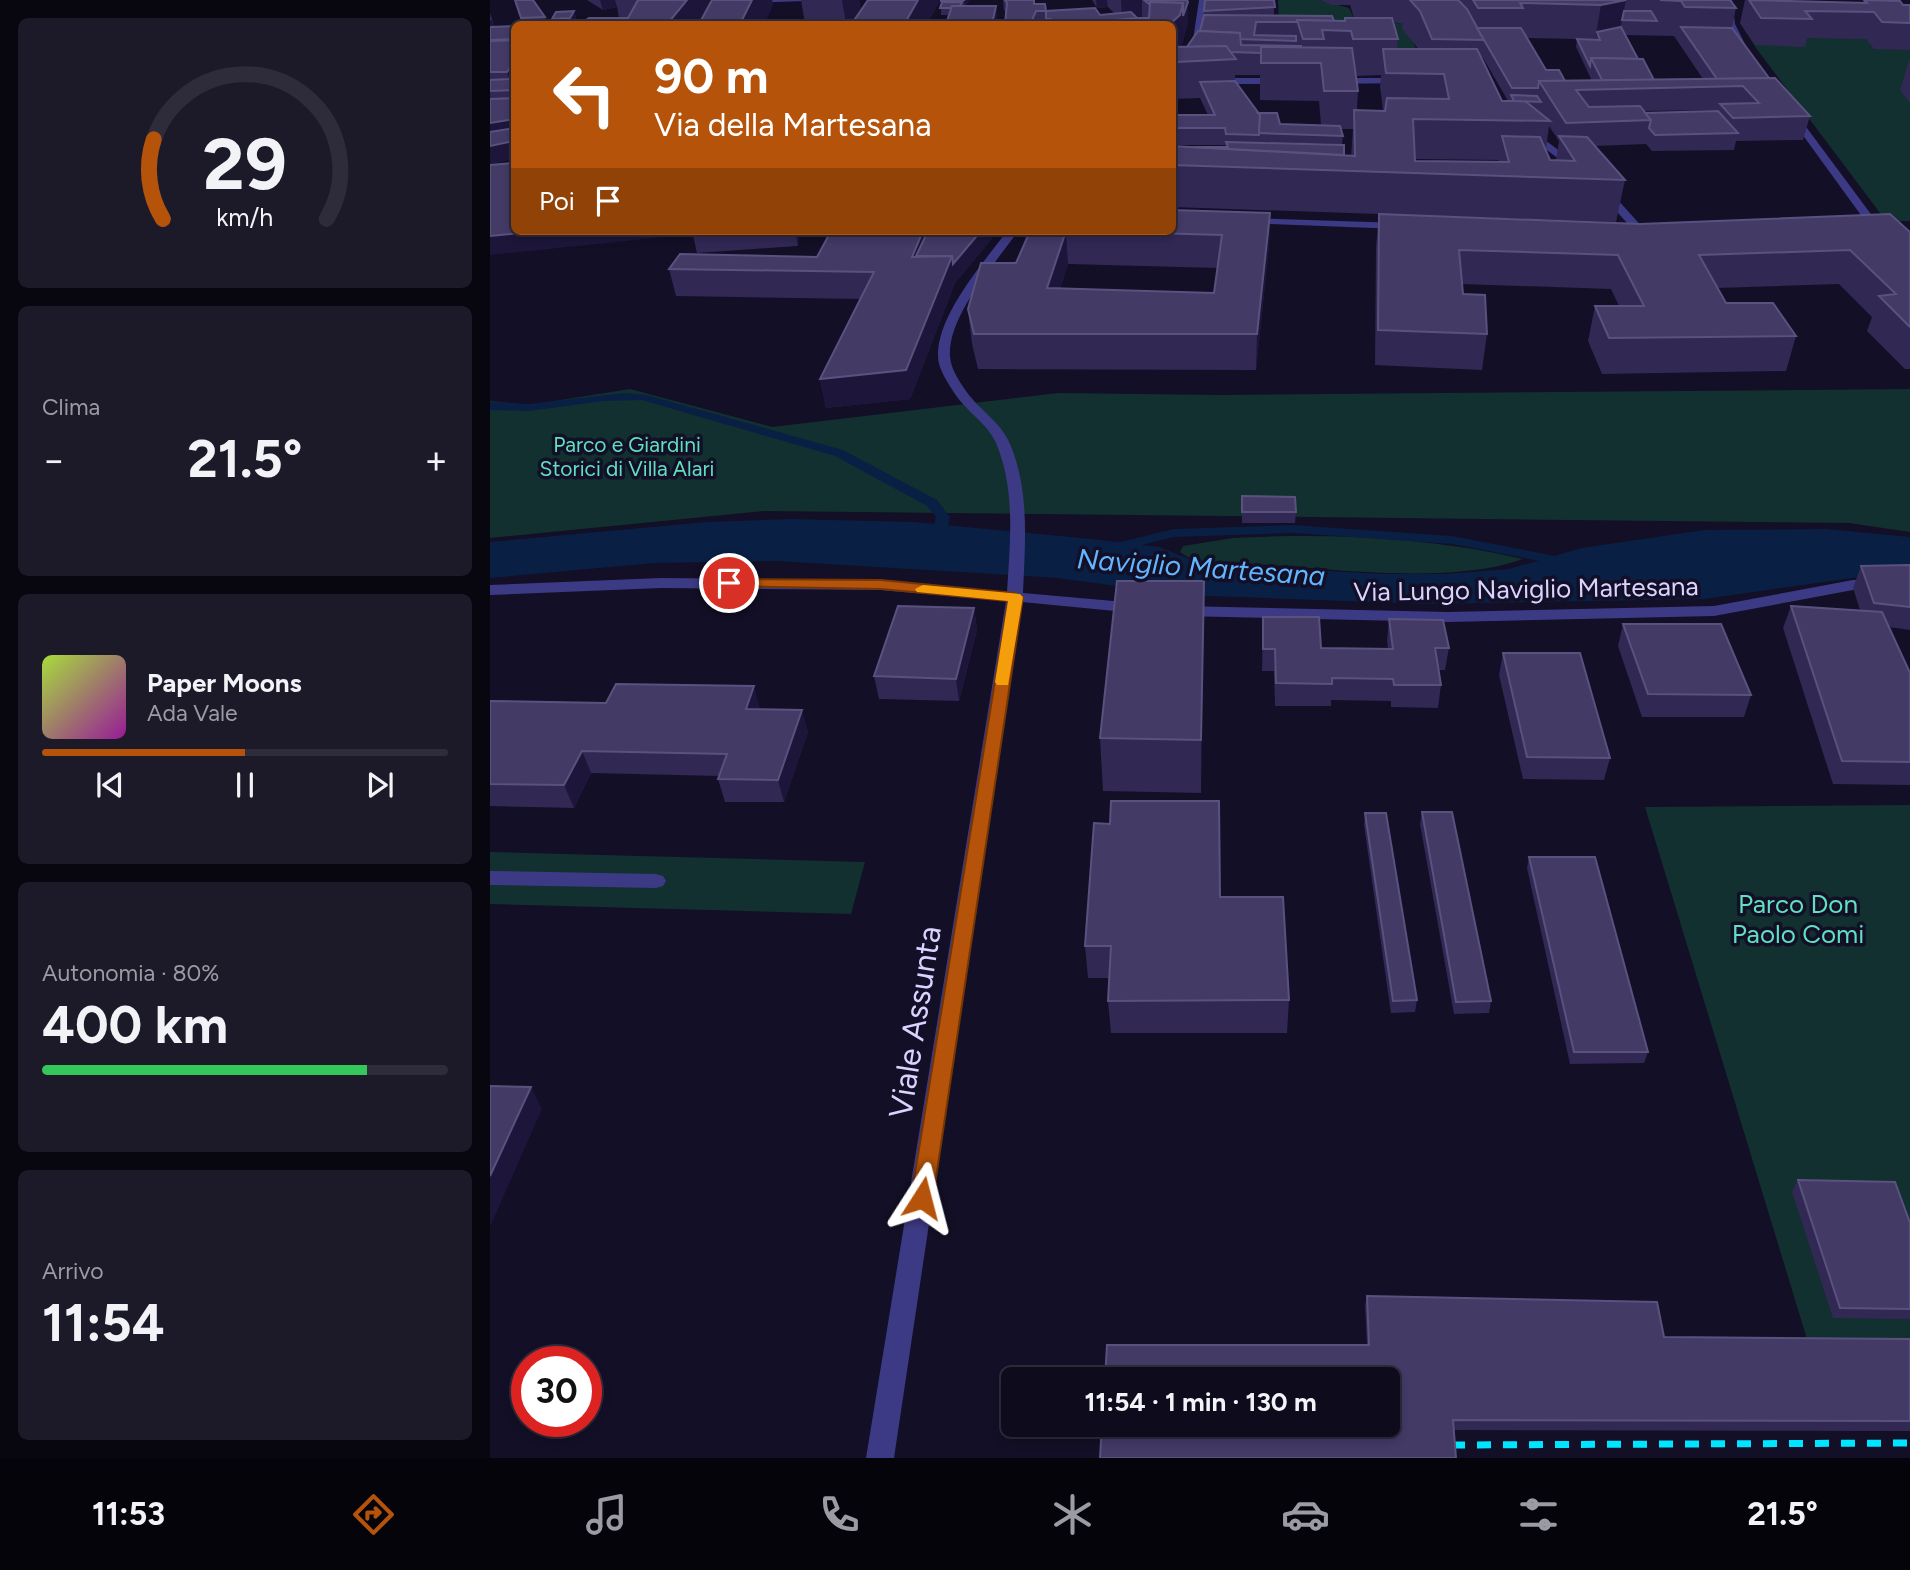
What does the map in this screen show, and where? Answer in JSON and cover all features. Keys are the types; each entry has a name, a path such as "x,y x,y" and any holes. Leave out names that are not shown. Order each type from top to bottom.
{"street":[{"path":"739,2 828,0"},
{"path":"1186,56 1197,40 1203,0"},
{"path":"1728,0 1731,24 1756,65"},
{"path":"1191,13 1200,19"},
{"path":"1718,24 1731,24"},
{"path":"1176,75 1289,81"},
{"path":"1324,81 1420,81"},
{"path":"1787,107 1869,228 1889,226"},
{"path":"1517,122 1580,169"},
{"path":"1599,185 1647,232 1618,231"},
{"path":"1239,221 1419,227"},
{"name":"Viale Assunta","path":"880,1458 1015,597 1019,507 1003,443 991,426 972,410 949,375 944,357 953,323 964,301 1010,235"},
{"name":"Via Lungo Naviglio Martesana","path":"490,590 593,584 815,583 881,585 1227,614 1448,617 1714,611 1853,585 1910,582"},
{"path":"490,878 656,881"}],"green space":[{"path":"1278,0 1319,0 1349,8 1354,18 1405,24 1428,75 1279,21"},
{"path":"1740,23 1910,32 1910,221 1886,221"},
{"name":"Parco e Giardini Storici di Villa Alari","path":"630,389 772,427 1058,393 1221,395 1910,389 1910,532 1849,523 764,511 490,538 490,401 529,405"},
{"path":"1233,538 1378,538 1451,546 1523,559 1495,567 1464,571 1398,573 1211,563 1199,561 1180,552 1183,546"},
{"name":"Parco Don Paolo Comi","path":"1910,805 1910,1350 1810,1349 1645,807"},
{"path":"490,852 865,862 851,914 490,904"}],"water":[{"name":"Naviglio Martesana","path":"791,519 914,522 1159,547 1197,562 1219,565 1384,574 1444,574 1509,569 1582,548 1704,530 1826,529 1910,537 1910,576 1874,575 1704,599 1423,604 1184,595 1057,578 778,561 654,563 490,578 490,542 707,522"}],"building":[{"path":"515,0 533,0 545,17 521,18"},
{"path":"638,0 687,0 670,21 585,21 589,18 628,18"},
{"path":"712,0 752,0 742,21 701,21"},
{"path":"868,0 918,0 906,21 854,21"},
{"path":"1005,0 1034,0 1034,4 1045,4 1046,11 1036,11 1032,20 1053,21 1005,21"},
{"path":"1144,0 1188,2 1183,16 1183,3 1149,4"},
{"path":"1205,0 1274,0 1275,7 1204,11"},
{"path":"1410,0 1458,0 1467,9 1484,40 1432,39 1420,11"},
{"path":"1473,0 1626,0 1601,5 1520,3 1523,8 1478,8"},
{"path":"1660,0 1730,0 1736,8 1685,7 1681,1"},
{"path":"1749,0 1867,3 1864,0 1900,1 1903,5 1910,5 1910,23 1882,22 1874,12 1805,11 1812,19 1761,18"},
{"path":"942,2 962,2 960,6 940,8"},
{"path":"1150,2 1183,3 1180,15 1173,21 1129,21 1131,18 1149,18"},
{"path":"952,6 996,6 993,21 947,21"},
{"path":"1095,8 1100,15 1131,12 1137,18 1052,21 1046,19 1046,11"},
{"path":"574,11 570,18 552,19 556,12"},
{"path":"1624,11 1651,11 1657,21 1622,20"},
{"path":"1204,15 1332,16 1334,21 1256,22 1254,35 1296,36 1296,41 1240,39 1240,33 1200,31"},
{"path":"1345,18 1392,18 1398,39 1353,39 1351,31 1322,30 1324,39 1303,39 1297,20 1345,21"},
{"path":"511,26 511,39 490,40 490,27"},
{"path":"1621,27 1638,59 1591,58 1590,66 1577,39 1600,40 1597,32"},
{"path":"1681,27 1732,28 1769,78 1717,79"},
{"path":"1477,28 1521,28 1546,70 1559,70 1565,81 1539,81 1538,88 1512,88"},
{"path":"1198,31 1240,33 1241,45 1301,47 1261,47 1261,53 1230,52 1226,46 1187,47"},
{"path":"511,40 511,66 507,72 490,72 490,41"},
{"path":"1226,46 1236,59 1177,62 1176,47"},
{"path":"1261,47 1352,48 1358,91 1324,91 1321,63 1261,63"},
{"path":"1383,49 1477,49 1502,101 1525,101 1550,121 1413,119 1415,161 1509,162 1502,136 1540,137 1550,160 1575,161 1559,136 1587,137 1625,180 1176,165 1176,146 1355,156 1354,110 1385,111 1387,98 1449,99 1444,74 1386,73"},
{"path":"1591,58 1643,59 1654,80 1602,80"},
{"path":"511,77 511,90 490,91 490,80"},
{"path":"1775,78 1810,116 1733,118 1720,104 1759,103 1743,86 1576,90 1589,107 1640,106 1651,120 1566,123 1539,81"},
{"path":"1235,81 1260,115 1259,135 1226,134 1225,128 1176,128 1176,115 1215,115 1200,82"},
{"path":"1511,95 1537,96 1541,102 1514,101"},
{"path":"511,98 511,120 490,123 490,99"},
{"path":"1718,111 1738,133 1655,135 1649,128 1651,120 1645,113"},
{"path":"1258,113 1277,113 1280,124 1340,126 1343,136 1259,133"},
{"path":"511,128 511,142 490,146 490,132"},
{"path":"1226,142 1344,145 1344,155 1193,147 1228,147"},
{"path":"511,163 511,234 490,236 490,165"},
{"path":"1176,210 1270,213 1257,334 974,334 968,309 981,263 1016,263 1028,235 1065,235 1047,288 1214,293 1222,235 1176,234"},
{"path":"1379,214 1640,224 1890,214 1910,232 1910,327 1879,296 1896,294 1850,250 1699,255 1726,303 1773,303 1796,336 1609,338 1595,306 1644,306 1618,255 1459,250 1463,294 1485,295 1487,334 1378,330"},
{"path":"829,235 921,235 912,257 952,256 906,370 820,379 874,272 669,269 680,254 817,257"},
{"path":"926,235 978,235 953,264 952,256 916,256"},
{"path":"1242,496 1295,497 1296,512 1242,512"},
{"path":"1910,565 1910,607 1874,603 1861,566"},
{"path":"1117,581 1204,581 1201,740 1100,738"},
{"path":"898,606 974,608 956,679 874,676"},
{"path":"1791,606 1882,612 1910,673 1910,762 1842,761"},
{"path":"1263,617 1319,617 1321,648 1393,649 1389,619 1443,620 1449,648 1435,648 1441,685 1394,685 1393,679 1332,678 1332,684 1276,683 1275,649 1263,649"},
{"path":"1623,624 1721,624 1751,695 1648,694"},
{"path":"1503,653 1580,653 1610,758 1527,757"},
{"path":"616,684 754,686 746,709 802,710 778,780 718,779 727,754 582,751 564,785 490,784 490,701 606,703"},
{"path":"1111,801 1219,801 1220,897 1283,897 1289,1000 1108,1001 1111,946 1085,946 1094,823 1110,824"},
{"path":"1422,812 1452,812 1491,1001 1456,1002"},
{"path":"1365,813 1386,813 1417,1000 1393,1001"},
{"path":"1529,857 1595,857 1648,1052 1574,1052"},
{"path":"490,1086 531,1087 490,1176"},
{"path":"1798,1180 1895,1182 1910,1223 1910,1309 1840,1308"},
{"path":"1367,1296 1657,1302 1664,1337 1910,1339 1910,1421 1453,1420 1456,1458 1100,1458 1101,1437 1400,1437 1400,1367 1106,1367 1107,1345 1369,1345"}],"waterway":[{"path":"490,406 529,408 604,397 643,397 839,453 932,503 943,517 937,542"},
{"name":"Naviglio Martesana","path":"1113,548 1174,533 1293,529 1452,540 1566,562"}],"railway":[{"path":"1451,1445 1910,1443"}],"slow traffic":[{"path":"923,589 1015,597 1002,682"}],"route":[{"path":"729,583 881,585 1015,597 922,1198"}]}
